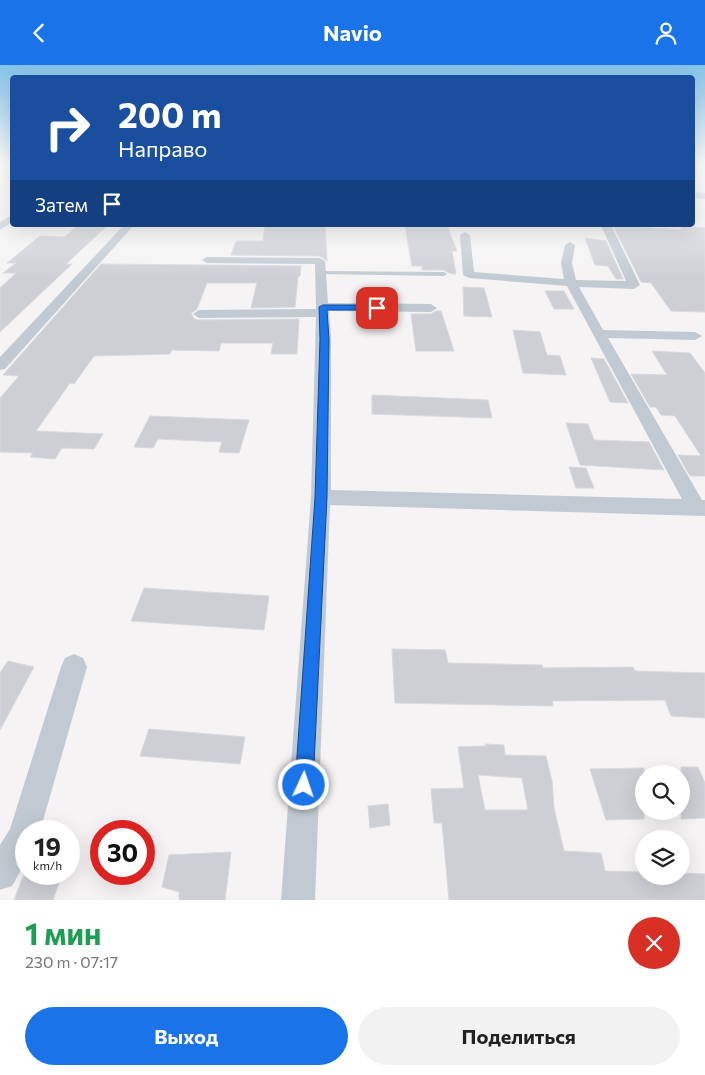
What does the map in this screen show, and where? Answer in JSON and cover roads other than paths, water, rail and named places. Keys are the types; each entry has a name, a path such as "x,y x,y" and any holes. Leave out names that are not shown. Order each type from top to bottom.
{"street":[{"path":"0,366 127,227"},
{"path":"466,235 469,275 572,283 634,285 607,227"},
{"path":"570,245 565,256 566,267 572,283 701,509"},
{"path":"207,260 320,261 324,339 321,497 298,900"},
{"path":"200,314 432,308"},
{"path":"600,334 695,336"},
{"path":"321,497 701,509"},
{"path":"0,874 23,837 74,667"}],"lane":[{"path":"320,272 444,274"}]}
